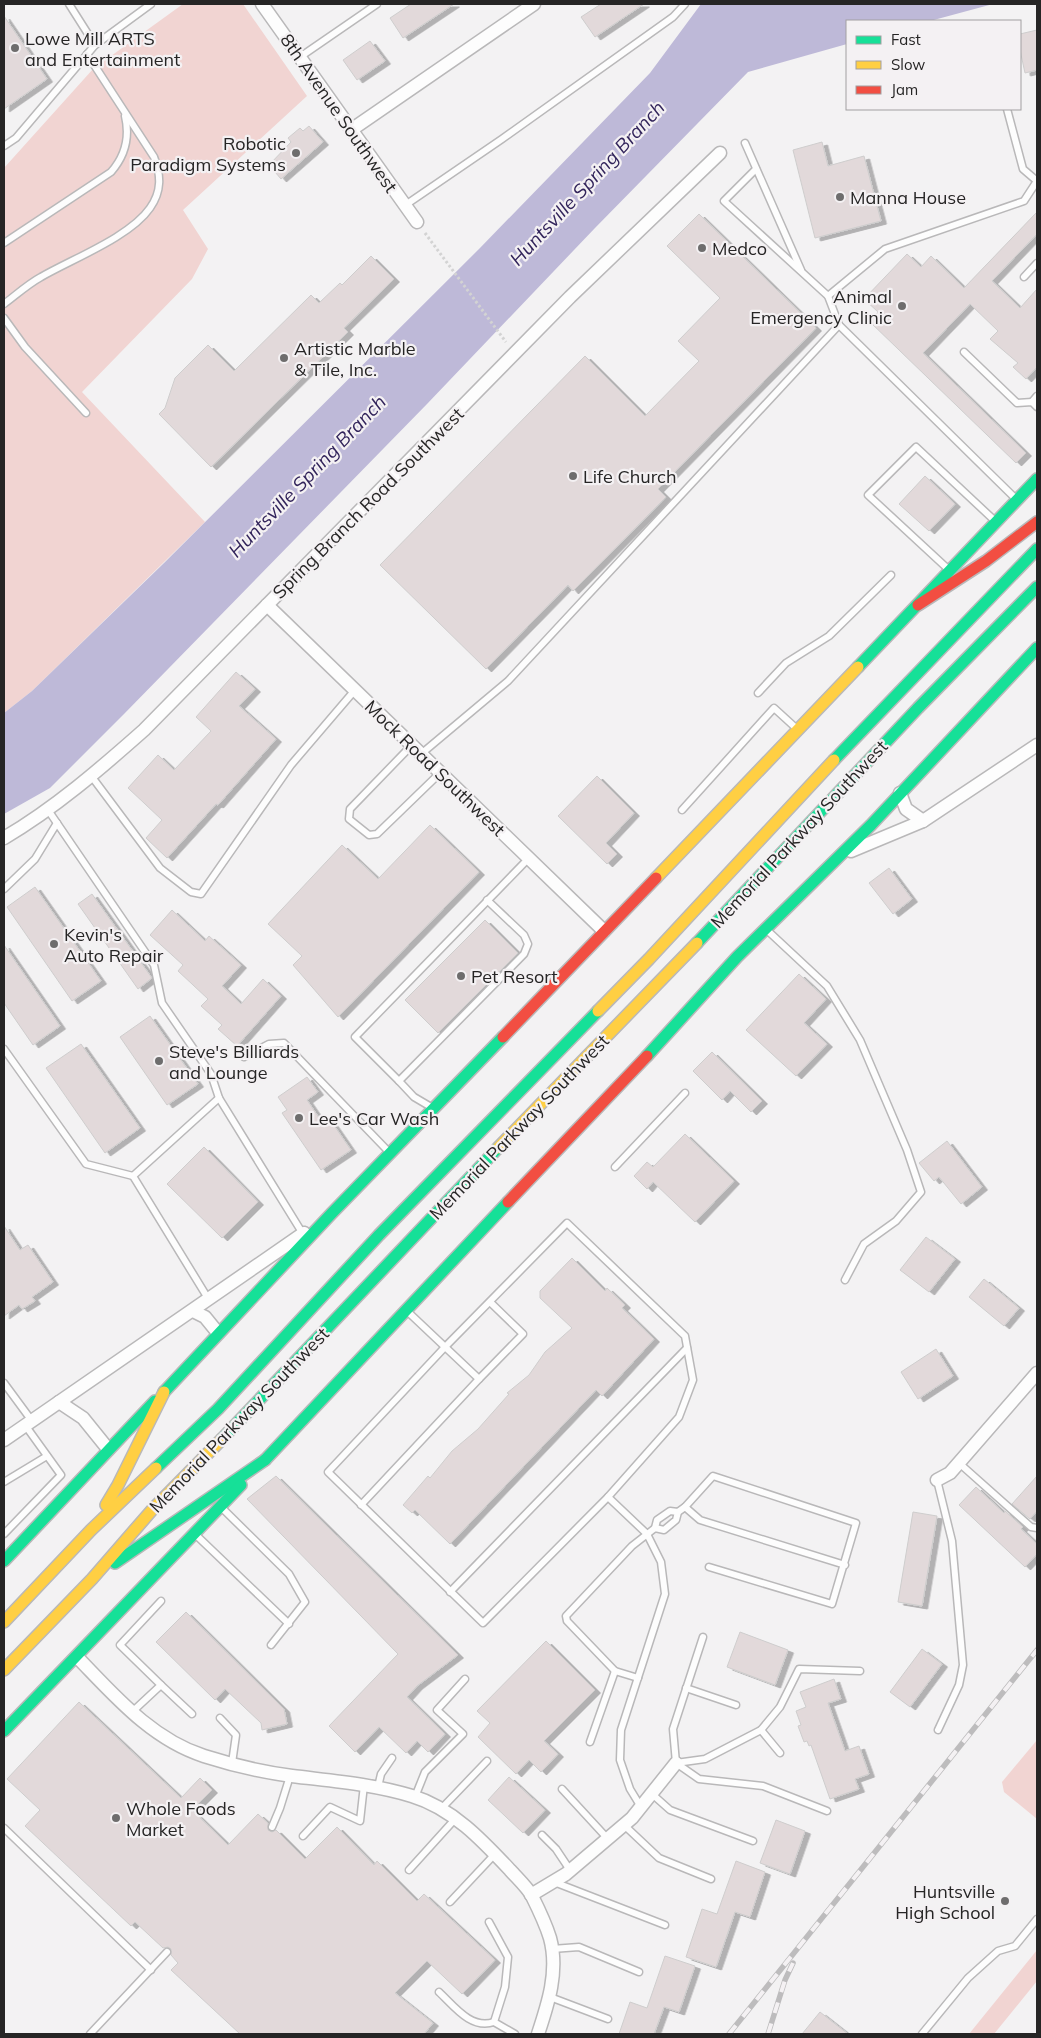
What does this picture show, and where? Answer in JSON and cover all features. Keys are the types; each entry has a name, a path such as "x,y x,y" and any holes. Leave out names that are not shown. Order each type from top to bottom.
{"main road":[{"path":"4,1561 332,1213 434,1109 1037,479"},
{"path":"918,605 986,561 1037,522"},
{"name":"Memorial Parkway Southwest","path":"4,1622 91,1530 218,1408 379,1235 649,959 874,717 1037,549"},
{"name":"Memorial Parkway Southwest","path":"4,1670 92,1579 152,1510 279,1380 468,1179 683,958 918,708 1037,586"},
{"path":"4,1731 264,1460 280,1446 648,1055 737,956 839,856 1037,648"},
{"path":"91,1530 118,1485 164,1392"},
{"path":"92,1579 264,1460"}],"street":[{"name":"8th Avenue Southwest","path":"262,4 417,222"},
{"path":"351,130 534,4"},
{"name":"Spring Branch Road Southwest","path":"4,838 33,821 92,777 144,730 570,297 720,153"},
{"name":"Mock Road Southwest","path":"267,605 604,931"},
{"path":"839,856 923,822 1037,745"},
{"path":"900,793 906,810 923,822"},
{"path":"4,1440 209,1300 332,1213"},
{"path":"193,1311 204,1317 218,1333"},
{"path":"937,1480 950,1473 1037,1373"},
{"path":"59,1402 84,1418 108,1449"},
{"path":"77,1657 132,1712 155,1732 202,1756 290,1776 378,1787 415,1797 456,1818 483,1840 531,1895 550,1938 553,1971 550,1997 538,2034"},
{"path":"531,1895 570,1870 624,1825 652,1794 676,1763"}],"lane":[{"path":"69,4 95,45"},
{"path":"4,146 16,138 95,45 151,4"},
{"path":"300,57 376,4"},
{"path":"404,206 673,18 685,4"},
{"path":"4,304 39,278 118,235 150,209 160,186 159,172 154,157 87,54"},
{"path":"828,296 885,249 1024,201 1037,181 1024,170 1007,110"},
{"path":"4,242 112,172 126,146 128,128 125,113"},
{"path":"745,143 802,272"},
{"path":"756,168 724,201 828,296 840,325 1017,500"},
{"path":"1024,277 1037,263"},
{"path":"4,318 25,347 86,413"},
{"path":"440,773 377,834 369,835 349,819 350,809 416,750 508,681 840,325"},
{"path":"964,352 1017,403 1035,405 1037,396"},
{"path":"950,571 868,495 916,447 996,522"},
{"path":"758,693 786,663 829,636 891,575"},
{"path":"92,777 160,868 191,892 201,894 291,765 355,690"},
{"path":"682,810 774,708 798,730"},
{"path":"48,810 154,965 162,1003 212,1074 219,1098 303,1234"},
{"path":"4,889 35,859 57,823"},
{"path":"434,1109 414,1097 355,1037 528,859"},
{"path":"399,1081 524,954 528,944 524,935 487,900"},
{"path":"765,929 827,986 860,1040 907,1150 921,1192 896,1221 864,1244 845,1280"},
{"path":"244,1057 269,1044 284,1043 391,1153"},
{"path":"4,1049 86,1164 133,1176 209,1300"},
{"path":"615,1167 685,1093"},
{"path":"133,1176 219,1098"},
{"path":"568,1223 685,1336 693,1380 679,1417 608,1497 483,1623 328,1472 445,1347 490,1302 568,1223"},
{"path":"361,1505 523,1334 490,1302"},
{"path":"406,1310 479,1379"},
{"path":"450,1592 687,1348"},
{"path":"4,1383 47,1456 73,1487"},
{"path":"4,1482 47,1456"},
{"path":"959,1463 1031,1526 1037,1528"},
{"path":"4,1534 61,1475"},
{"path":"655,1528 664,1530 676,1520 678,1512 685,1507 713,1476 856,1523 832,1604 709,1567"},
{"path":"937,1480 952,1541 963,1666 959,1685 938,1730"},
{"path":"608,1497 647,1534 662,1562 665,1594 620,1730 620,1760 630,1789 641,1807"},
{"path":"220,1506 289,1574 305,1602 271,1645"},
{"path":"685,1507 700,1520 845,1565"},
{"path":"638,1678 615,1671 567,1621 566,1616 632,1546 655,1528 657,1520 670,1511 678,1512"},
{"path":"195,1533 289,1624"},
{"path":"161,1601 120,1645 192,1714"},
{"path":"676,1763 673,1729 703,1637"},
{"path":"676,1763 705,1759 761,1730 780,1706 800,1669 860,1671"},
{"path":"590,1742 615,1671"},
{"path":"415,1797 426,1772 463,1734 437,1710 465,1679"},
{"path":"132,1712 161,1685"},
{"path":"686,1688 736,1705"},
{"path":"220,1718 236,1735 232,1763"},
{"path":"761,1730 780,1754"},
{"path":"378,1787 381,1774 392,1758"},
{"path":"441,1809 487,1761"},
{"path":"676,1763 699,1779 763,1786 828,1811"},
{"path":"272,1827 290,1776"},
{"path":"303,1836 330,1807 360,1821 364,1785"},
{"path":"562,1789 608,1839"},
{"path":"652,1794 670,1810 753,1841"},
{"path":"409,1870 456,1818"},
{"path":"624,1825 659,1858 711,1879"},
{"path":"4,1828 151,1970"},
{"path":"542,1836 556,1849 570,1870"},
{"path":"450,1902 495,1854"},
{"path":"553,1882 665,1925"},
{"path":"922,2034 968,1978 998,1951 1015,1946 1037,1919"},
{"path":"489,1922 508,1957 505,1987 494,2022"},
{"path":"551,1949 579,1947 639,1972"},
{"path":"90,2034 167,1952"},
{"path":"439,1992 470,2021 486,2025 494,2022"},
{"path":"550,1997 608,2019"},
{"path":"494,2022 515,2034"}],"path":[{"path":"417,222 507,343"}],"shaded area":[{"path":"183,4 243,4 307,96 183,210 208,249 192,279 82,392 205,522 32,691 4,713 4,168 93,69"},
{"path":"1037,1740 1037,1819 1004,1792 1002,1782"},
{"path":"1037,1950 1037,1981 994,2034 969,2034"}],"water":[{"name":"Huntsville Spring Branch","path":"701,4 993,4 934,20 846,20 846,44 748,72 595,228 427,404 50,788 4,814 4,713 32,691 164,563 479,249 650,73"}],"building":[{"path":"411,4 454,4 403,38 390,18"},
{"path":"601,4 644,4 595,37 581,17"},
{"name":"Lowe Mill ARTS and Entertainment","path":"4,16 47,79 4,109"},
{"path":"1037,30 1037,70 1025,73 1021,55 1021,34"},
{"path":"370,41 385,61 357,80 343,60"},
{"name":"Robotic Paradigm Systems","path":"309,126 323,142 281,179 269,165 291,142 288,138 300,128 303,131"},
{"name":"Manna House","path":"822,142 828,166 864,156 881,221 815,238 793,150"},
{"path":"1037,212 1037,234 992,281 1020,308 1037,289 1037,367 1026,379 1013,367 1018,363 990,339 998,331 970,304 923,353 1026,453 1016,463 869,321 878,312 864,299 907,254 921,267 931,256 964,288"},
{"path":"699,214 816,328 658,489 666,497 573,591 568,585 486,669 380,565 585,356 645,416 699,361 678,341 720,298 667,246"},
{"name":"Artistic Marble & Tile, Inc.","path":"371,256 394,279 344,328 348,332 211,467 159,414 165,408 175,378 208,345 234,371 311,295 319,303 340,283 342,285"},
{"path":"925,476 955,504 929,531 899,504"},
{"path":"236,672 255,689 239,706 276,739 218,805 216,804 167,858 146,838 162,820 128,788 158,755 174,770 211,731 196,717"},
{"path":"597,776 634,813 606,843 617,854 607,864 558,816"},
{"path":"430,825 479,872 338,1017 293,965 302,956 268,924 342,845 378,879"},
{"path":"889,868 912,899 893,914 869,883"},
{"name":"Kevin's Auto Repair","path":"35,887 101,981 72,1001 7,907"},
{"path":"92,894 152,978 138,989 78,904"},
{"path":"172,910 205,941 209,936 241,965 222,986 241,1004 263,979 281,996 237,1046 218,1029 222,1025 201,1006 208,999 178,971 183,965 150,935"},
{"name":"Pet Resort","path":"485,920 518,953 438,1033 405,1000"},
{"name":"Kevin's Auto Repair","path":"4,945 60,1026 33,1045 4,1003"},
{"path":"799,974 826,999 804,1023 827,1044 796,1076 746,1030"},
{"name":"Steve's Billiards and Lounge","path":"150,1016 198,1084 167,1105 120,1037"},
{"path":"81,1044 140,1128 105,1153 46,1068"},
{"path":"712,1052 762,1101 751,1112 730,1091 722,1100 693,1071"},
{"name":"Lee's Car Wash","path":"307,1077 318,1092 307,1100 324,1125 331,1121 351,1150 321,1170 282,1113 287,1110 278,1097"},
{"path":"685,1134 734,1181 695,1222 653,1182 647,1189 634,1176 647,1162 653,1167"},
{"path":"947,1141 982,1187 961,1204 939,1177 934,1181 919,1163"},
{"path":"204,1147 258,1202 222,1238 167,1184"},
{"path":"4,1226 20,1250 28,1245 53,1282 32,1297 35,1301 22,1309 19,1305 4,1316"},
{"path":"926,1237 955,1259 929,1292 900,1270"},
{"path":"572,1258 605,1291 607,1288 625,1305 622,1308 654,1339 602,1396 596,1390 450,1544 415,1510 412,1513 403,1505 428,1476 430,1478 452,1451 478,1429 509,1394 507,1393 529,1375 545,1352 572,1328 540,1298 540,1291"},
{"path":"984,1279 1019,1308 1004,1326 969,1297"},
{"path":"936,1349 953,1376 918,1399 901,1372"},
{"path":"276,1476 458,1655 417,1686 407,1697 445,1734 428,1752 417,1741 406,1753 379,1727 355,1752 329,1726 398,1654 247,1499"},
{"path":"1037,1476 1037,1511 1030,1519 1012,1504"},
{"path":"976,1487 1004,1513 1005,1511 1023,1527 1021,1529 1037,1544 1037,1554 1025,1567 959,1505"},
{"path":"913,1512 937,1516 922,1606 898,1602"},
{"path":"186,1612 284,1709 287,1724 262,1730 261,1723 225,1689 215,1700 156,1642"},
{"path":"740,1632 788,1650 775,1685 727,1667"},
{"path":"546,1641 595,1690 544,1741 558,1754 541,1772 529,1760 516,1774 478,1737 490,1723 477,1711"},
{"path":"922,1649 942,1664 910,1707 890,1692"},
{"path":"834,1679 841,1699 828,1703 845,1751 859,1746 869,1774 855,1779 859,1789 830,1799 811,1745 809,1746 807,1741 804,1742 798,1726 801,1725 796,1711 806,1707 800,1692"},
{"path":"79,1702 181,1798 200,1778 212,1790 192,1810 228,1845 258,1814 268,1823 268,1830 272,1832 276,1830 305,1859 337,1827 374,1865 377,1861 417,1901 424,1894 495,1960 462,1994 427,1961 395,1993 433,2023 424,2034 240,2034 171,1970 178,1963 171,1955 171,1949 168,1947 163,1948 135,1922 131,1926 25,1826 40,1810 7,1779"},
{"path":"509,1777 545,1810 523,1833 488,1800"},
{"path":"776,1820 805,1831 790,1874 760,1863"},
{"path":"736,1861 765,1872 750,1917 735,1912 716,1967 686,1957 702,1909 717,1914"},
{"path":"665,1956 695,1966 679,2012 664,2007 654,2034 619,2034 630,2002 647,2008"},
{"path":"820,2012 848,2034 802,2034"}],"railway":[{"path":"729,2034 1037,1650"},
{"path":"768,2034 785,1980 793,1963"}],"traffic: fast":[{"path":"858,667 1037,479"},
{"path":"834,760 1037,549"},
{"path":"697,943 918,708 1037,587"},
{"path":"647,1056 737,957 871,825 1037,648"},
{"path":"156,1468 218,1409 379,1235 598,1011"},
{"path":"164,1392 332,1213 503,1037"},
{"path":"222,1439 498,1148"},
{"path":"265,1460 508,1202"},
{"path":"4,1561 155,1401"},
{"path":"115,1563 265,1460"},
{"path":"4,1731 241,1485"}],"traffic: slow":[{"path":"656,878 858,667"},
{"path":"598,1011 649,959 834,760"},
{"path":"498,1148 697,943"},
{"path":"106,1505 118,1485 164,1392"},
{"path":"4,1670 92,1579 152,1510 222,1439"},
{"path":"4,1622 91,1530 156,1468"}],"traffic: jam":[{"path":"918,605 986,561 1037,522"},
{"path":"503,1037 656,878"},
{"path":"508,1202 647,1056"}],"place":[{"name":"Lowe Mill ARTS and Entertainment","path":"15,48"},
{"name":"Robotic Paradigm Systems","path":"296,153"},
{"name":"Manna House","path":"840,197"},
{"name":"Medco","path":"702,248"},
{"name":"Animal Emergency Clinic","path":"902,306"},
{"name":"Artistic Marble & Tile, Inc.","path":"284,358"},
{"name":"Life Church","path":"573,476"},
{"name":"Kevin's Auto Repair","path":"54,944"},
{"name":"Pet Resort","path":"461,976"},
{"name":"Steve's Billiards and Lounge","path":"159,1061"},
{"name":"Lee's Car Wash","path":"299,1118"},
{"name":"Whole Foods Market","path":"116,1818"},
{"name":"Huntsville High School","path":"1005,1901"}]}
